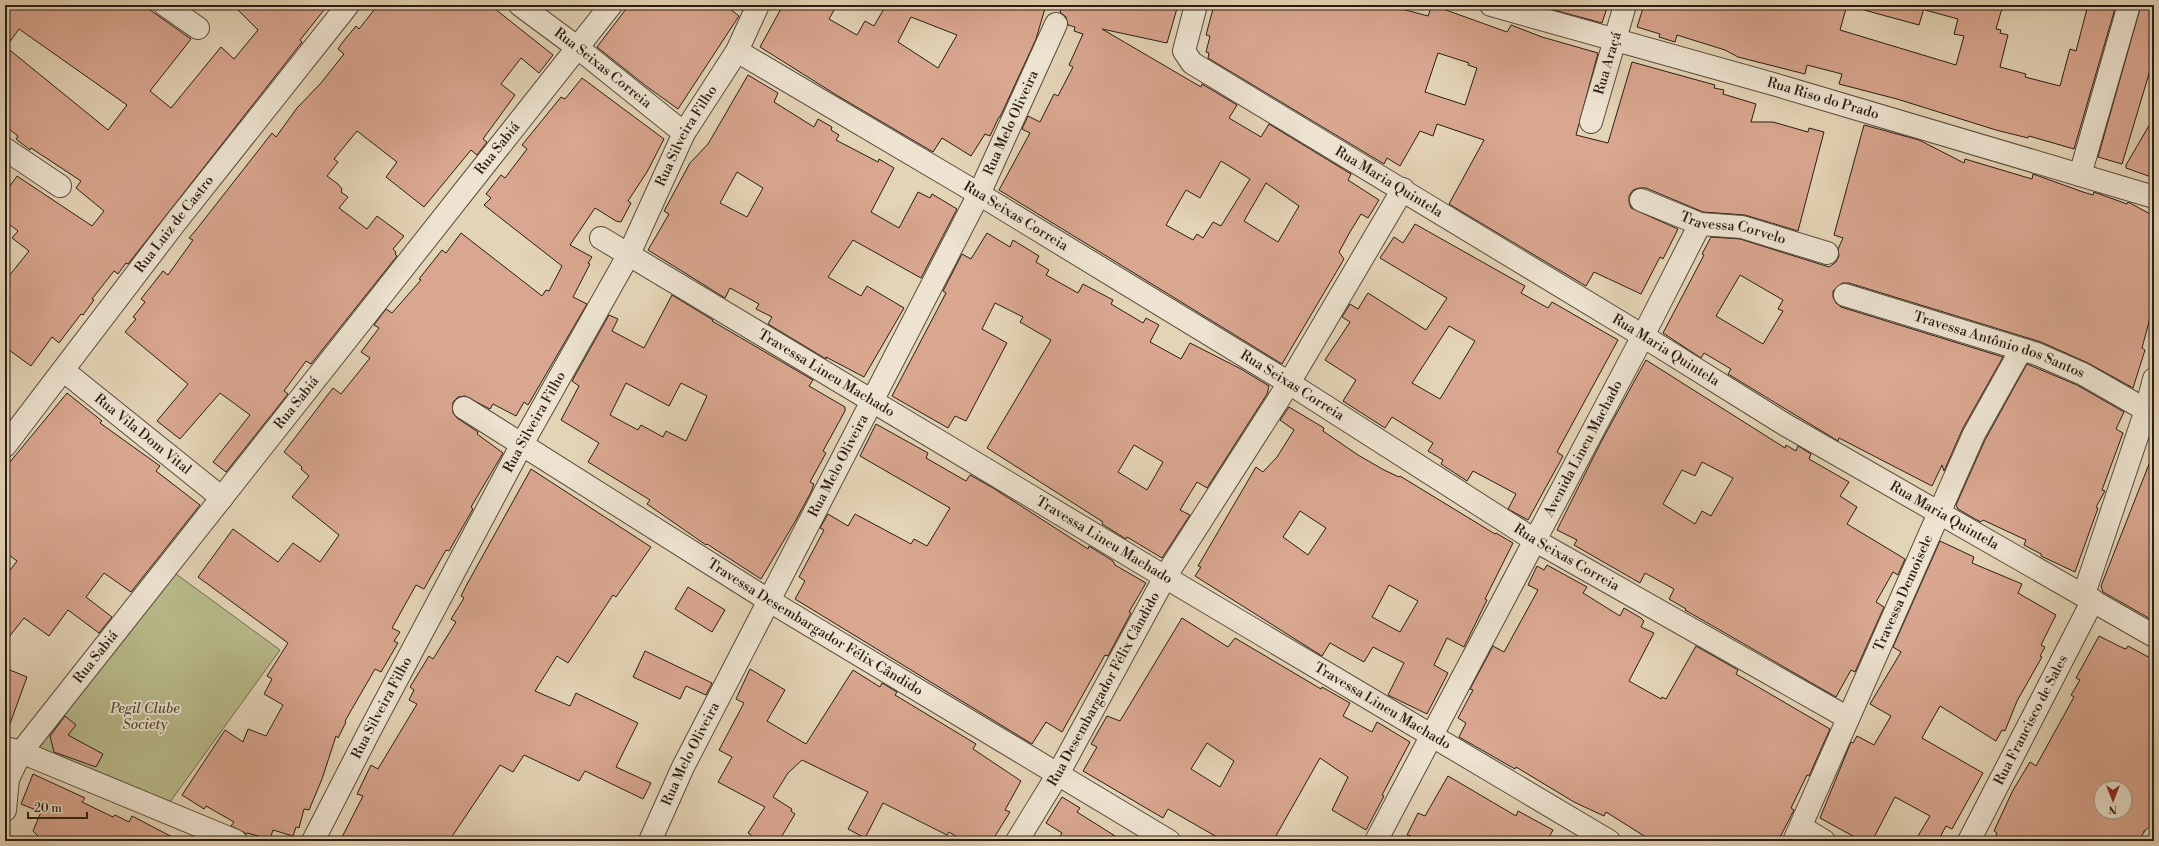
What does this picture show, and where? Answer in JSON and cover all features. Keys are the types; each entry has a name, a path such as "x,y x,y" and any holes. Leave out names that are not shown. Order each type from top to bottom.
{"street":[{"path":"164,5 198,28"},
{"name":"Rua Luiz de Castro","path":"5,446 64,371 175,223 348,5"},
{"name":"Rua Seixas Correia","path":"520,5 578,48 684,133"},
{"name":"Rua Sabiá","path":"5,810 13,750 222,498 313,380 611,5"},
{"name":"Rua Silveira Filho","path":"313,841 522,444 629,254 684,133 737,51 758,5"},
{"name":"Rua Maria Quintela","path":"1196,5 1185,46 1185,55 1192,63 1403,189 1784,424 2154,636"},
{"name":"Rua Riso do Prado","path":"1491,5 1780,86 2154,197"},
{"name":"Rua Araçá","path":"1591,122 1626,5"},
{"path":"2080,175 2129,5"},
{"name":"Rua Melo Oliveira","path":"650,841 683,767 768,600 980,194 1056,24"},
{"name":"Rua Seixas Correia","path":"737,51 980,194 1289,383 1536,541 1848,718"},
{"path":"5,150 60,186"},
{"name":"Rua Desembargador Félix Cândido","path":"1017,841 1058,774 1165,578 1289,383 1403,189"},
{"name":"Travessa Corvelo","path":"1641,200 1700,224 1742,227 1827,253"},
{"name":"Avenida Lineu Machado","path":"1376,841 1536,541 1700,224"},
{"name":"Travessa Lineu Machado","path":"601,238 873,400 1165,578 1609,841"},
{"name":"Travessa Antônio dos Santos","path":"1845,295 2037,354 2083,374 2146,410"},
{"name":"Travessa Demoisele","path":"1798,834 1974,434 2021,350"},
{"name":"Rua Vila Dom Vital","path":"64,371 222,498"},
{"name":"Rua Francisco de Sales","path":"1969,841 2088,597 2146,410 2154,379"},
{"name":"Travessa Desembargador Félix Cândido","path":"464,408 768,600 1169,841"},
{"path":"13,750 236,841"},
{"path":"1798,834 1824,841"}],"green space":[{"name":"Pegil Clube Society","path":"172,571 280,650 165,809 29,751"}],"building":[{"path":"5,5 143,5 191,39 150,91 171,108 221,47 234,59 258,30 233,5 328,5 300,40 302,42 128,264 126,263 118,274 114,271 92,299 94,300 83,315 81,314 59,343 52,337 31,366 5,347 5,281 29,251 12,238 18,231 5,221 5,193 17,176 92,226 104,211 76,188 81,181 31,148 30,150 16,139 18,136 5,126","holes":["19,29 127,105 108,130 6,47"]},
{"path":"378,5 490,5 553,55 539,73 521,58 501,84 515,95 483,139 487,142 477,155 471,150 424,207 386,177 397,162 357,131 334,159 338,162 327,176 338,184 342,189 341,192 348,197 339,208 367,229 377,216 404,236 393,249 397,256 311,364 306,361 284,391 288,394 226,472 213,462 250,415 220,393 180,439 157,421 188,384 125,332 136,319 133,317 145,302 141,299 163,271 168,275 193,240 189,238 272,133 276,137 297,108 321,83 344,54 338,49 342,43 356,26 359,29"},
{"path":"629,5 725,5 739,16 678,109 597,47"},
{"path":"783,5 837,5 829,19 857,35 865,21 874,26 885,7 883,5 1046,5 1036,39 1000,117 990,136 985,134 971,156 942,138 933,152 838,96 760,47","holes":["911,17 957,35 938,68 898,42"]},
{"path":"1062,5 1178,5 1167,43 1102,29 1201,87 1202,84 1237,105 1229,118 1261,137 1269,124 1351,174 1348,180 1379,200 1368,218 1361,214 1350,232 1339,252 1344,259 1282,364 999,190 1030,133 1022,129 1028,116 1040,122 1054,94 1058,96 1073,67 1069,65 1083,34 1074,31 1075,27 1068,25 1066,17 1060,12","holes":["1221,161 1250,179 1221,226 1213,222 1203,238 1197,234 1193,240 1166,225 1186,190 1200,198","1266,183 1299,206 1278,242 1244,221"]},
{"path":"1214,5 1387,5 1428,16 1432,5 1507,32 1511,25 1542,37 1598,53 1576,135 1608,143 1632,62 1715,85 1714,88 1724,90 1723,94 1756,104 1751,122 1773,122 1808,132 1809,128 1824,132 1798,231 1745,215 1703,212 1646,188 1639,188 1633,190 1629,196 1631,208 1678,229 1663,259 1660,257 1641,294 1594,272 1586,286 1449,204 1484,140 1437,124 1433,136 1420,131 1400,166 1387,158 1384,164 1208,58 1209,53 1206,52 1210,36 1206,35","holes":["1438,53 1469,63 1468,65 1477,68 1465,105 1425,92"]},
{"path":"1555,5 1608,5 1602,23 1554,10"},
{"path":"1644,5 1847,5 1840,30 1956,65 1964,36 1954,34 1958,19 1925,10 1926,5 2003,5 1996,29 2001,30 2000,33 2008,35 2000,67 2026,74 2025,77 2060,86 2070,49 2076,51 2088,5 2116,5 2074,149 2029,136 2028,138 1996,130 1897,99 1839,84 1842,74 1807,65 1805,74 1738,57 1725,50 1677,35 1675,42 1659,37 1660,34 1637,27"},
{"path":"1865,5 1925,5 1919,25 1864,10"},
{"path":"2141,5 2154,5 2154,57 2122,164 2098,157"},
{"path":"748,75 778,93 774,102 814,127 818,119 832,127 831,130 839,135 836,140 878,162 879,159 894,168 871,212 899,228 918,192 930,198 932,194 957,209 921,278 853,240 828,277 861,296 867,286 904,308 864,377 826,357 826,359 768,324 772,317 756,309 759,304 730,288 725,298 648,250 669,214 664,211 690,163 708,144","holes":["737,172 763,188 747,217 720,203"]},
{"path":"582,78 664,139 647,172 628,201 631,203 621,222 616,221 595,208 570,245 592,257 573,297 587,304 528,405 524,402 516,416 493,404 490,409 465,396 458,397 453,402 453,413 457,418 478,432 477,434 503,453 471,507 473,509 449,551 446,550 424,589 416,585 392,628 400,632 394,641 398,643 381,672 375,669 345,721 346,722 338,738 336,736 322,779 309,810 304,809 299,828 296,827 293,836 273,830 270,839 247,834 231,826 234,822 206,806 204,809 182,795 225,730 243,742 248,729 266,736 283,705 264,694 272,679 267,676 288,643 198,577 233,529 278,562 293,543 320,562 339,535 292,497 309,476 301,469 302,467 284,452 333,388 341,394 370,358 361,352 379,328 374,325 386,309 392,313 421,280 419,279 442,250 446,253 461,233 542,296 546,290 549,291 562,266 484,205 491,198 486,194 501,175 505,178 527,149 522,145 561,97 565,99"},
{"path":"2154,117 2154,178 2126,168 2126,165"},
{"path":"1864,125 1919,140 1964,163 1965,159 2032,179 2033,174 2093,195 2094,192 2127,204 2128,202 2154,216 2154,303 2142,348 2145,350 2133,388 2088,363 2041,342 1849,283 1842,283 1833,291 1833,297 1836,303 1841,307 2003,357 1963,428 1944,471 1942,465 1932,486 1839,438 1838,441 1728,374 1731,369 1704,353 1701,358 1663,333 1704,255 1702,254 1711,237 1740,239 1829,267 1836,262 1839,256 1838,249 1843,238 1834,235","holes":["1740,275 1783,300 1778,309 1783,311 1763,344 1716,316"]},
{"path":"1415,224 1525,286 1521,293 1548,308 1552,302 1618,340 1557,452 1563,456 1528,520 1508,509 1516,494 1473,471 1467,481 1441,464 1443,460 1428,451 1433,443 1392,417 1385,428 1343,401 1356,380 1325,360 1350,322 1342,317 1350,304 1358,309 1368,293 1426,330 1447,298 1380,258 1394,237 1403,243","holes":["1449,326 1475,341 1440,399 1412,383"]},
{"path":"987,233 1010,247 1013,240 1039,256 1036,262 1049,270 1046,275 1078,293 1083,284 1113,300 1111,304 1143,323 1146,318 1159,325 1150,342 1181,359 1190,343 1241,369 1269,386 1267,394 1207,488 1197,482 1180,510 1190,515 1162,558 1127,537 1126,539 1102,524 1103,522 987,448 1051,340 1020,322 1023,317 995,303 982,329 1007,343 966,421 955,416 948,428 892,396 946,293 943,291 962,254 971,259","holes":["1134,445 1163,462 1147,490 1118,472"]},
{"path":"672,295 713,320 712,321 813,380 809,386 845,407 845,411 823,451 826,453 810,482 814,484 811,492 761,579 707,544 706,545 647,504 650,500 588,462 599,443 561,420 579,386 572,381 609,315 618,319 612,331 644,348","holes":["626,383 669,406 681,383 707,396 686,441 666,431 663,437 641,425 638,430 610,415"]},
{"path":"1646,360 1785,448 1786,445 1796,451 1798,446 1811,454 1809,459 1849,482 1840,496 1857,507 1847,524 1905,559 1898,575 1893,572 1876,602 1884,607 1855,672 1851,670 1836,697 1685,610 1686,609 1669,599 1674,589 1645,573 1640,583 1574,545 1577,540 1557,530 1601,442","holes":["1702,462 1733,478 1711,516 1702,511 1695,524 1663,504 1682,470 1695,476"]},
{"path":"2027,364 2077,385 2124,412 2116,429 2123,433 2102,490 2105,491 2096,507 2098,508 2075,572 2041,556 2041,554 2024,545 2026,540 1983,520 1981,522 1975,519 1958,509 1956,505 1985,440"},
{"path":"67,393 102,421 100,423 160,466 156,471 200,505 131,592 104,573 86,597 112,617 99,633 68,610 49,636 24,618 5,642 5,577 17,561 5,552 5,468"},
{"path":"1289,407 1324,428 1323,431 1358,455 1384,470 1399,477 1400,476 1495,534 1496,533 1513,543 1485,599 1487,600 1464,647 1447,638 1434,665 1448,673 1427,714 1388,695 1404,663 1373,647 1364,662 1330,643 1322,656 1195,576 1201,567 1198,566 1256,467 1263,472 1277,457 1294,430 1280,420","holes":["1300,511 1326,528 1308,555 1283,537","1389,585 1418,601 1400,632 1372,617"]},
{"path":"876,424 928,453 926,458 966,481 970,475 993,488 1088,549 1089,546 1113,561 1115,565 1146,583 1129,612 1131,613 1108,656 1105,655 1062,732 1046,722 1032,744 795,599 805,581 799,577 824,530 820,528 828,514 848,526 855,514 911,544 914,539 927,546 950,508 860,456"},
{"path":"2153,454 2154,621 2103,592 2101,586"},
{"path":"531,469 651,547 616,597 613,595 568,663 557,656 535,691 570,706 576,693 638,723 616,767 651,783 643,799 585,771 579,781 524,755 513,772 500,765 449,841 340,841 363,796 357,794 371,765 378,769 417,704 409,700 414,690 410,687 429,656 433,659 456,622 451,619 464,598 461,596"},
{"path":"1940,541 1974,557 1972,563 2022,584 2018,593 2056,615 2041,645 2045,647 2040,656 2042,657 2017,701 2005,731 2002,730 1996,741 1940,706 1922,738 1983,773 1952,829 1946,826 1938,841 1915,841 1930,816 1895,797 1872,841 1862,841 1820,818 1851,742 1853,743 1857,736 1874,745 1891,716 1870,704 1901,652 1893,647"},
{"path":"1547,565 1587,587 1583,593 1620,616 1624,608 1641,618 1644,621 1641,627 1654,633 1629,681 1661,699 1662,697 1666,699 1696,646 1738,670 1736,674 1830,729 1809,776 1807,775 1791,808 1794,810 1778,841 1652,841 1606,812 1604,816 1574,802 1516,767 1515,769 1459,737 1466,723 1458,718 1473,690 1470,689 1493,646 1504,652 1538,590 1528,585 1537,566 1544,570"},
{"path":"688,587 725,610 712,632 675,609"},
{"path":"1182,618 1228,647 1235,638 1321,689 1322,687 1350,703 1343,716 1372,732 1377,722 1410,742 1382,795 1384,796 1366,830 1332,810 1348,777 1320,758 1273,841 1224,841 1168,809 1163,818 1083,771 1097,747 1091,744 1107,716 1120,721","holes":["1207,743 1234,761 1220,787 1191,769"]},
{"path":"2099,636 2123,648 2126,649 2128,646 2154,660 2153,826 2144,831 2140,841 1993,841 1997,833 1994,831 2013,790 2030,762 2036,766 2074,697 2071,695 2080,680 2076,678"},
{"path":"645,651 712,683 706,695 686,686 680,699 633,677"},
{"path":"5,668 27,677 7,732 5,732"},
{"path":"750,669 785,690 767,721 806,744 853,670 880,687 882,683 897,692 895,695 976,744 973,749 1021,781 1005,810 1010,812 992,841 964,841 949,832 947,835 883,803 865,838 848,829 868,792 802,760 788,773 773,797 792,809 791,811 795,814 779,841 759,841 748,833 765,807 718,782 732,757 719,750 744,703 736,699"},
{"path":"65,716 76,725 68,735 103,754 96,767 54,752 50,736"},
{"path":"33,774 85,798 82,802 113,817 115,815 129,822 132,816 180,841 43,841 33,831 41,812 21,804"},
{"path":"1448,776 1516,816 1518,811 1553,830 1547,841 1408,841 1411,836 1407,835 1418,813 1425,816"},
{"path":"1062,797 1080,808 1077,812 1123,841 1057,841 1062,833 1046,823"}]}
